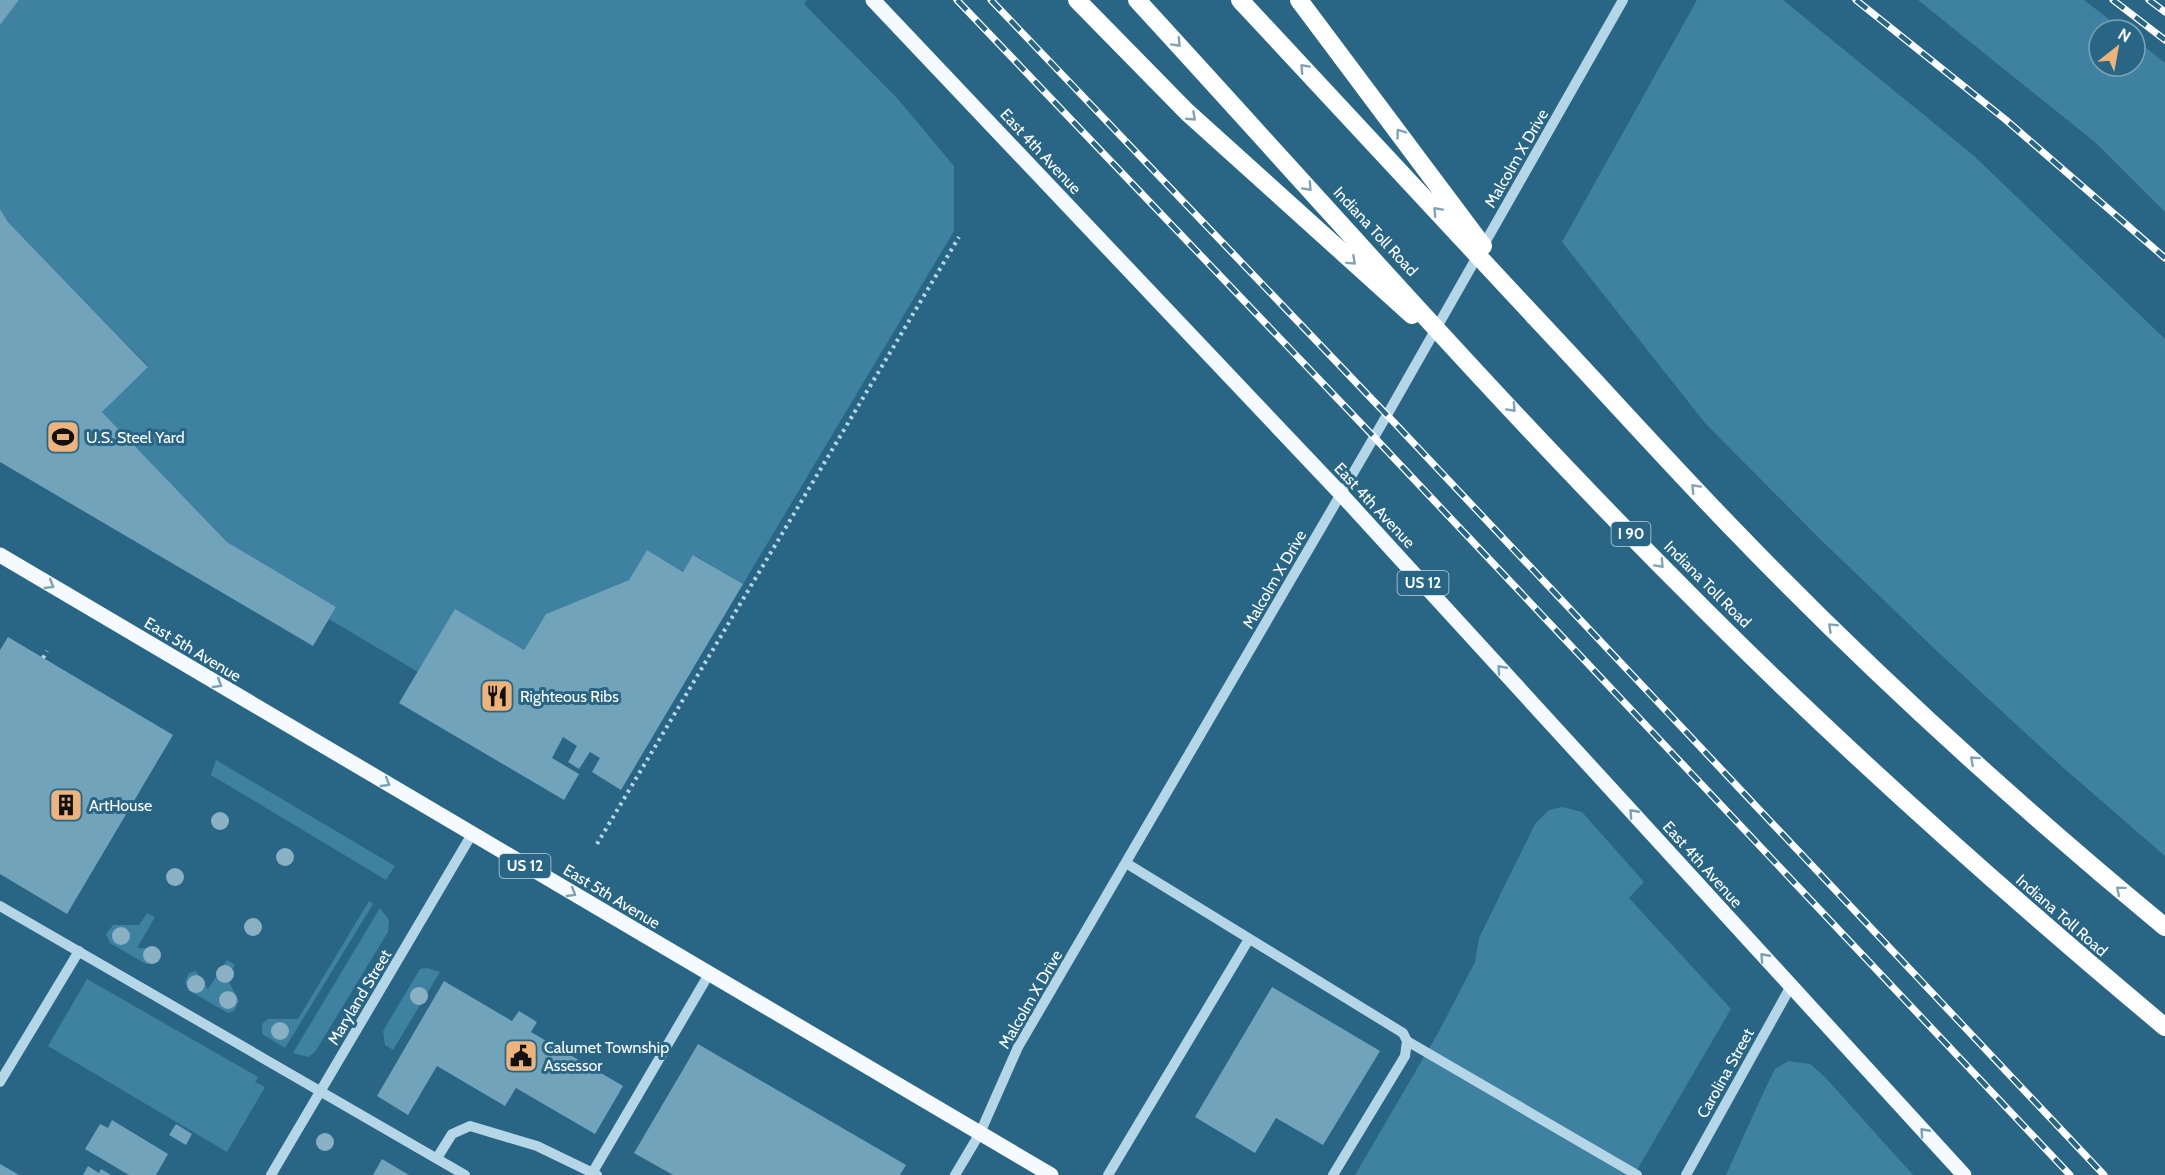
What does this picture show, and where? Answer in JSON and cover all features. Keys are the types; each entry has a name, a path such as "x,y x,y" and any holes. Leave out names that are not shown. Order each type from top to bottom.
{"highway":[{"path":"1077,0 1187,112 1495,390"},
{"name":"Indiana Toll Road","path":"1137,0 1495,390 1682,588 1842,745 2027,912 2165,1027"},
{"path":"1240,0 1735,532 1895,689 2073,850 2165,927"},
{"path":"1299,0 1534,316"}],"main road":[{"name":"East 4th Avenue","path":"873,0 1341,494 1964,1175"},
{"name":"East 5th Avenue","path":"0,555 1051,1175"}],"street":[{"name":"Malcolm X Drive","path":"955,1175 980,1133 1018,1047 1341,494 1623,0"},
{"name":"Maryland Street","path":"272,1175 472,834"},
{"path":"1126,863 1403,1033 1407,1041 1637,1175"},
{"path":"0,906 321,1089 465,1175"},
{"path":"1108,1175 1249,939"},
{"path":"0,1082 79,951"},
{"path":"436,1158 452,1134 470,1126 537,1146 594,1174 709,974"},
{"name":"Carolina Street","path":"1686,1175 1791,986"},
{"path":"1333,1175 1405,1056 1407,1041"}],"path":[{"path":"597,844 959,237"},
{"path":"43,658 47,651"}],"shaded area":[{"path":"19,0 807,0 804,4 897,98 954,166 954,231 743,584 694,555 683,572 647,550 629,580 546,614 524,650 418,672 329,619 336,607 227,542 102,412 148,366 8,222 0,209 0,25"},
{"path":"1697,0 1783,0 1973,155 2165,339 2165,856 2059,764 1940,654 1822,541 1705,423 1562,242"},
{"path":"1918,0 2084,0 2107,18 2087,18 2087,78 2147,78 2147,49 2165,63 2165,212 2096,143"},
{"path":"216,760 395,866 386,880 211,775"},
{"path":"1562,807 1582,812 1644,882 1629,898 1731,1009 1634,1175 1355,1175 1438,1033 1475,962 1479,938 1535,824 1549,810"},
{"path":"369,901 373,904 285,1048 262,1034 262,1024 268,1019 298,1019"},
{"path":"380,908 389,920 388,932 315,1052 308,1057 293,1053"},
{"path":"147,913 155,917 137,948 156,948 161,954 157,961 146,964 110,943 106,934 113,925 139,925"},
{"path":"227,960 235,965 227,978 239,1001 234,1011 228,1013 188,990 185,982 189,973 196,971 208,989"},
{"path":"427,968 440,972 393,1050 385,1045 383,1031 420,969"},
{"path":"87,979 258,1077 255,1082 265,1087 227,1152 48,1046"},
{"path":"1788,1061 1810,1064 1824,1076 1913,1175 1726,1175 1775,1069"}],"building":[{"path":"0,0 19,0 0,25"},
{"name":"U.S. Steel Yard","path":"0,209 8,222 148,367 102,412 227,542 336,607 313,646 0,462"},
{"path":"647,550 683,572 693,555 743,584 621,790 592,772 600,758 590,752 579,769 568,762 577,746 563,737 552,758 579,774 564,800 399,703 455,609 524,650 546,614 629,580"},
{"name":"ArtHouse","path":"8,637 173,735 67,914 0,874 0,650"},
{"path":"444,981 512,1021 519,1011 537,1022 531,1032 623,1086 595,1134 516,1088 505,1106 437,1066 408,1115 377,1096"},
{"path":"1272,987 1380,1051 1323,1145 1276,1118 1255,1153 1195,1117"},
{"path":"698,1044 906,1165 900,1175 673,1175 634,1153"},
{"path":"112,1120 168,1154 156,1175 129,1175 85,1149 100,1124 108,1128"},
{"path":"176,1124 192,1134 186,1145 169,1135"},
{"path":"382,1159 409,1175 373,1175"},
{"path":"0,1164 19,1175 0,1175"},
{"path":"88,1166 99,1173 101,1169 111,1175 83,1175"}],"railway":[{"path":"957,0 1374,437 2070,1175"},
{"path":"991,0 1387,415 2104,1175"},
{"path":"1856,0 2006,120 2165,258"},
{"path":"2113,0 2165,40"},
{"path":"2149,0 2165,12"}],"place":[{"name":"U.S. Steel Yard","path":"63,437"},
{"name":"Righteous Ribs","path":"497,696"},
{"name":"ArtHouse","path":"66,805"},
{"name":"Calumet Township Assessor","path":"521,1056"}]}
